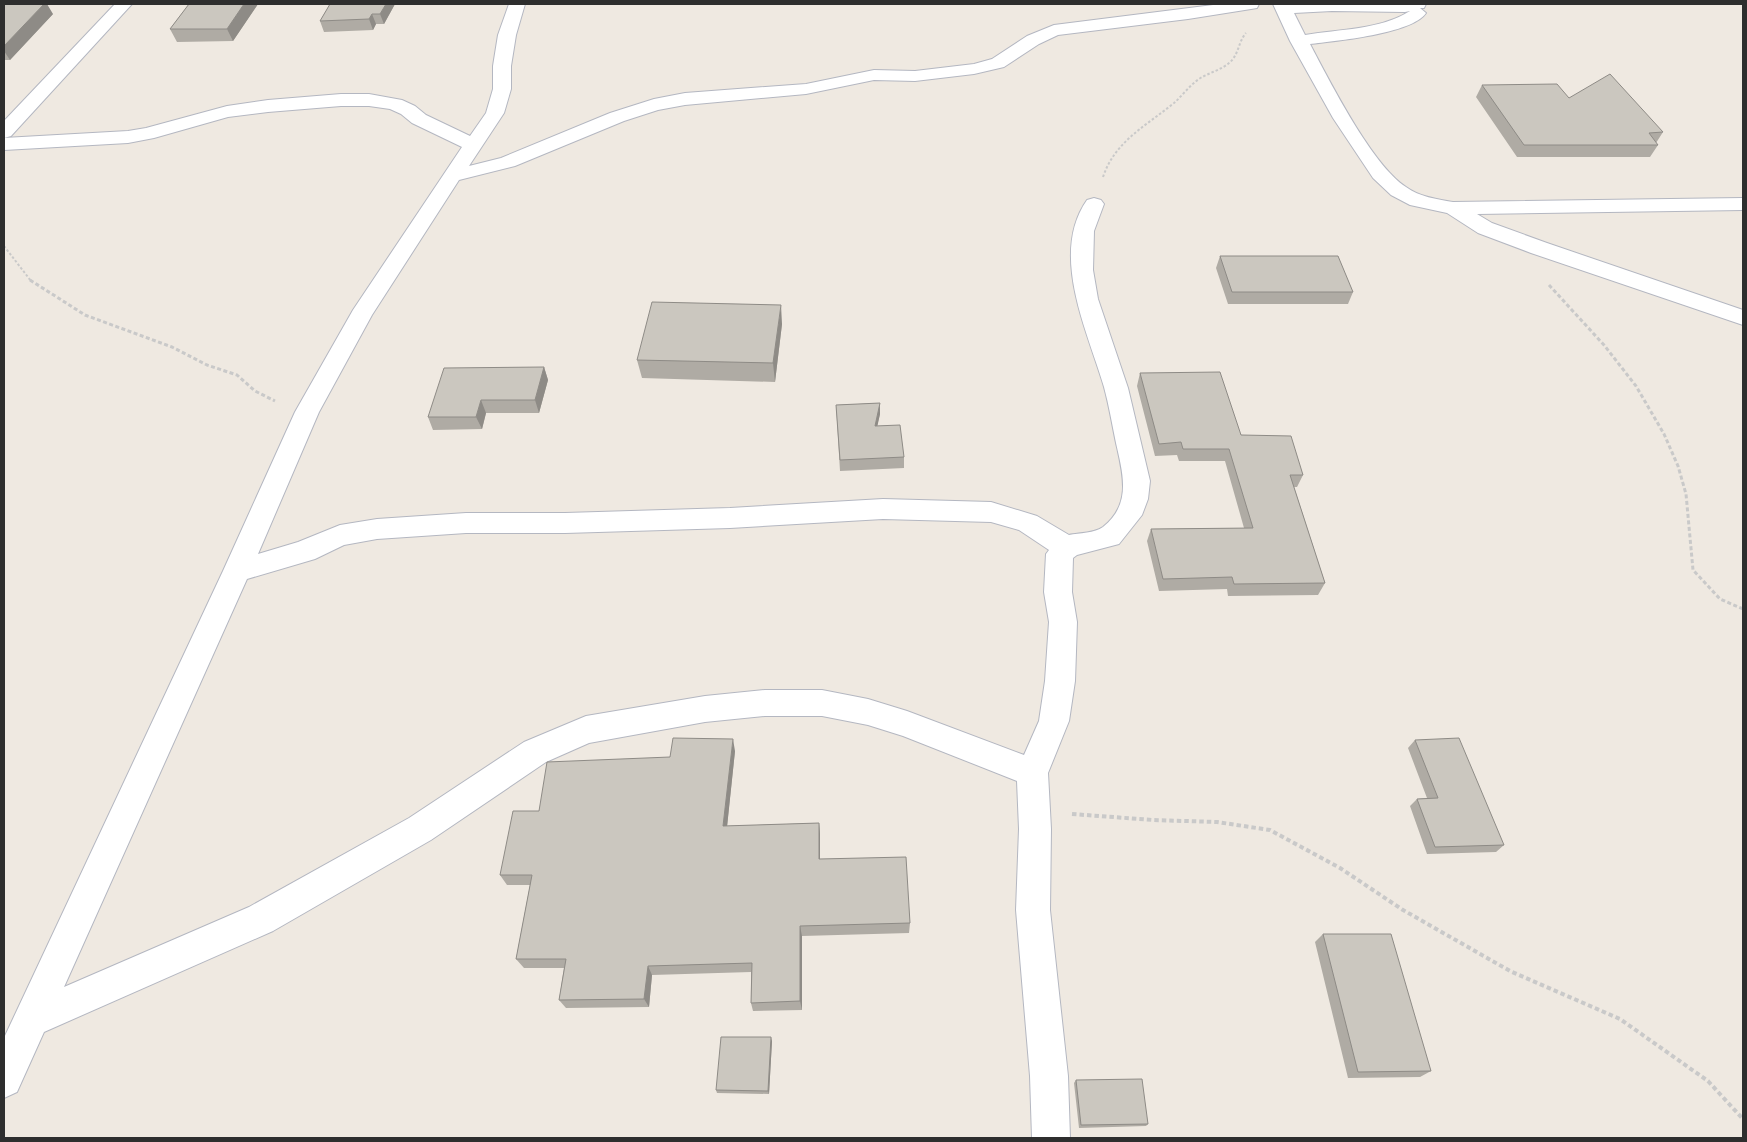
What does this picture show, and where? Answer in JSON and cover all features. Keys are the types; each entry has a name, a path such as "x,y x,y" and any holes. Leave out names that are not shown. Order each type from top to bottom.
{"street":[{"path":"4,132 124,4"},
{"path":"4,1079 237,571 307,412 361,315 472,144 495,113 502,89 502,66 507,35 517,4"},
{"path":"452,176 508,162 617,117 654,105 685,99 806,89 874,76 915,76 974,69 998,63 1033,40 1054,30 1188,14 1251,4"},
{"path":"1418,4 1405,7 1332,6 1283,9 1298,41 1355,138 1382,177 1399,192 1426,203 1453,208 1743,204"},
{"path":"1298,41 1390,25 1416,15 1424,4"},
{"path":"4,144 128,137 148,134 227,112 268,106 369,100 394,104 408,110 419,119 472,144"},
{"path":"1052,1138 1048,1067 1033,910 1035,828 1033,783 1054,722 1060,681 1063,622 1058,592 1060,554 1070,546 1110,537 1129,515 1135,499 1137,481 1116,388 1087,299 1082,270 1084,231 1094,204"},
{"path":"1453,208 1485,228 1743,318"},
{"path":"237,571 305,551 340,534 377,529 466,524 730,518 883,509 991,512 1028,523 1055,541 1070,546"},
{"path":"32,1019 261,919 346,873 420,829 535,752 586,730 705,709 765,703 822,703 868,712 907,724 1033,783"}],"path":[{"path":"1094,204 1107,165 1116,150 1198,80 1229,63 1236,56 1240,40 1244,34 1283,9"},
{"path":"4,246 32,282 85,315 172,347 207,365 237,375 255,391 283,405 307,412"},
{"path":"1546,281 1575,312 1636,386 1664,434 1678,466 1686,494 1693,570 1720,599 1743,609"},
{"path":"1033,783 1071,814 1152,820 1217,822 1270,830 1340,868 1403,910 1510,971 1620,1019 1708,1081 1743,1119"}],"building":[{"path":"4,4 44,4 4,46"},
{"path":"189,4 244,4 227,29 170,29"},
{"path":"330,4 386,4 380,14 372,14 369,19 320,21"},
{"path":"1610,74 1663,132 1649,133 1658,145 1524,145 1482,85 1557,84 1569,98"},
{"path":"1220,256 1338,256 1353,292 1232,292"},
{"path":"652,302 781,305 773,363 637,360"},
{"path":"544,367 535,400 481,400 476,417 428,417 444,368"},
{"path":"1220,372 1241,435 1291,436 1303,475 1290,475 1325,583 1234,584 1232,577 1163,579 1151,529 1253,528 1229,449 1183,449 1181,442 1159,444 1140,373"},
{"path":"880,403 875,426 900,425 904,457 840,460 836,405"},
{"path":"673,738 733,739 723,826 819,823 819,859 906,857 910,923 800,926 800,1001 751,1003 752,963 648,966 644,999 559,1000 566,959 516,959 532,875 500,875 513,811 539,811 547,762 670,757"},
{"path":"1459,738 1504,845 1435,847 1417,799 1438,798 1415,740"},
{"path":"1323,934 1391,934 1431,1071 1358,1072"},
{"path":"721,1037 771,1037 768,1091 716,1090"},
{"path":"1142,1079 1148,1124 1081,1125 1076,1080"}]}
